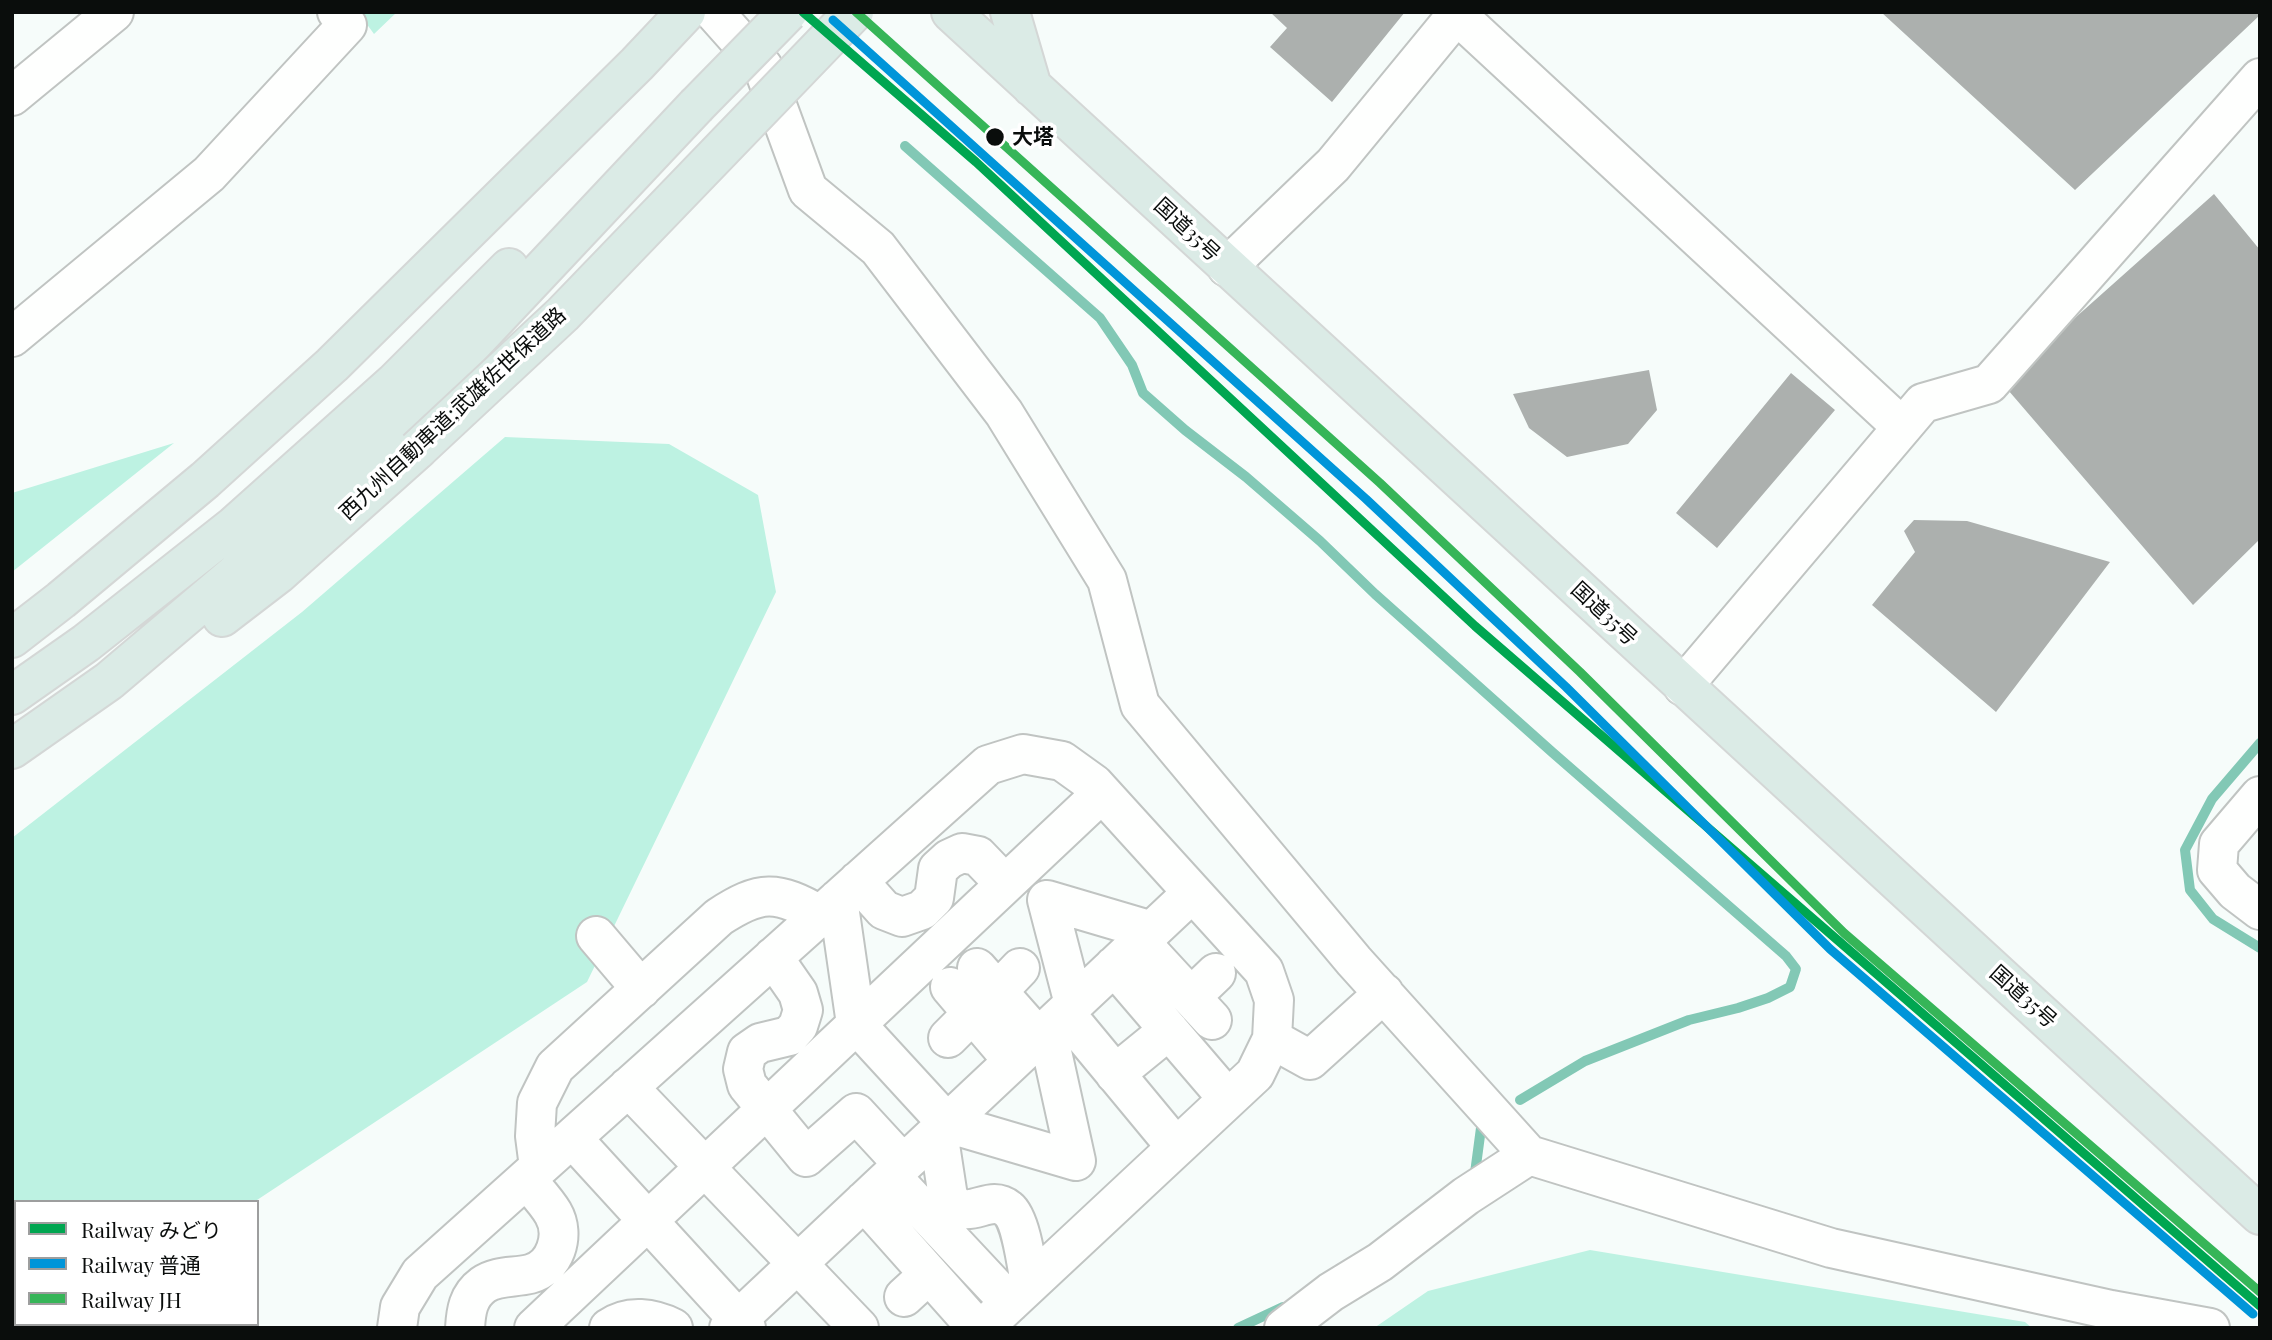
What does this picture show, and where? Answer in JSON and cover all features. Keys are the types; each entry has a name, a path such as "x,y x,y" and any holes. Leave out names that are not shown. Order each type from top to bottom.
{"highway":[{"path":"12,638 205,480 332,365 627,74 686,12"},
{"path":"12,749 109,681 234,575 338,479 443,375 690,99 760,12"},
{"path":"12,695 86,643 234,526 394,383 690,99 788,12"},
{"name":"西九州自動車道;武雄佐世保道路","path":"12,772 121,696 278,574 417,450 563,314 854,12"},
{"name":"国道35号","path":"951,12 2260,1215"},
{"path":"1010,12 1032,87"}],"street":[{"path":"12,96 114,12"},
{"path":"12,337 209,174 347,25 337,12"},
{"path":"714,12 763,67 808,190 878,248 1004,413 1094,557 1107,580 1140,705 1384,993 1529,1155 1831,1248 2111,1310 2210,1328"},
{"path":"1227,267 1333,165 1461,12 1467,24 1902,427"},
{"path":"1683,686 1923,403 1989,384 2260,78"},
{"path":"397,1328 400,1307 420,1275 988,765 1023,754 1062,761 1094,784 1264,971 1274,1000 1272,1039 1255,1074 1008,1305"},
{"path":"534,1328 1102,793"},
{"path":"2260,796 2218,844 2217,870 2235,891 2260,910"},
{"path":"465,1328 471,1298 481,1286 492,1280 532,1274 549,1264 556,1250 558,1233 554,1214 533,1173 537,1103 555,1067 719,917 744,901 769,896 797,902 838,899 902,917 922,910 934,898 938,869 962,853 978,856 1005,884"},
{"path":"572,1138 738,1325 797,1263 1192,893"},
{"path":"838,899 856,1024 943,1127 1076,1161 1048,1029 1047,900 1135,946 1207,997"},
{"path":"596,936 641,989"},
{"path":"1135,946 1169,1030 1228,1099"},
{"path":"773,957 798,993 803,1010 798,1026 789,1036 760,1043 747,1052 743,1069 747,1085 806,1157 856,1113 886,1180 917,1286 977,1328"},
{"path":"1272,1039 1310,1060 1384,993"},
{"path":"978,994 1048,1029 1115,1074 1177,1147"},
{"path":"1115,1074 1169,1030"},
{"path":"628,1087 859,1328"},
{"path":"943,1127 948,1197 954,1206 964,1210 997,1204 1008,1209 1016,1220 1008,1305"},
{"path":"1284,1328 1331,1292 1380,1262 1466,1196 1529,1155"},
{"path":"886,1180 976,1243 1008,1305"},
{"path":"609,1328 634,1319 657,1320 673,1328"}],"green space":[{"path":"358,12 397,12 374,34"},
{"path":"505,437 669,444 758,495 776,592 587,982 257,1200 14,1200 14,1326 96,1326 12,1328 12,838 302,612"},
{"path":"174,443 12,572 12,493"},
{"path":"1590,1250 2025,1322 2032,1328 1374,1328 1428,1291"}],"building":[{"path":"1270,12 1405,12 1332,102 1270,47 1287,28"},
{"path":"1881,12 2260,12 2260,15 2075,190"},
{"path":"2214,194 2260,250 2260,539 2193,605 2002,383"},
{"path":"1649,370 1657,410 1628,444 1567,457 1529,428 1513,394"},
{"path":"1791,373 1835,410 1717,548 1676,513"},
{"path":"1914,520 1967,521 2110,562 1996,712 1872,605 1915,552 1904,531"}],"waterway":[{"path":"905,146 1100,318 1132,365 1143,393 1320,541 1375,594 1552,752 1786,956 1796,969 1790,987 1768,998 1689,1020 1585,1061 1520,1100"},
{"path":"2260,743 2212,799 2185,850 2190,890 2213,919 2260,948"},
{"path":"1471,1176 1475,1173 1481,1128"},
{"path":"1238,1328 1283,1307"}],"rail line":[{"name":"みどり","path":"803,12 976,162 1475,626 2260,1306"},
{"name":"JH","path":"856,12 1380,483 1580,672 1844,933 2260,1292"},
{"name":"普通","path":"833,20 1366,499 1566,687 1830,949 2253,1314"}],"place":[{"name":"大塔","path":"995,137"}]}
